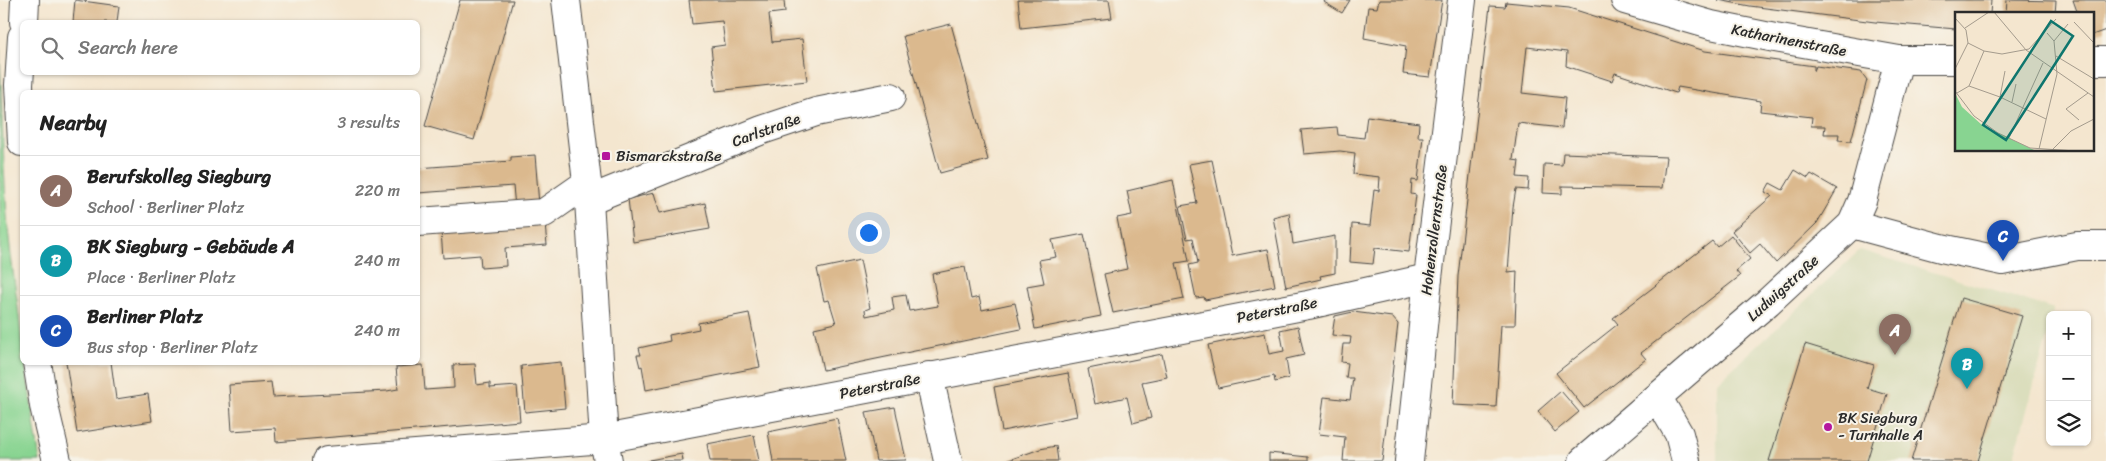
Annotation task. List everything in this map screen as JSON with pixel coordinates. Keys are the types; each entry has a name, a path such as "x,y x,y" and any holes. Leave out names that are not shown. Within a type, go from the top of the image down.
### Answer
{"street":[{"path":"24,20 26,0"},
{"path":"566,0 588,191 606,450"},
{"name":"Hohenzollernstraße","path":"1410,461 1428,278 1462,0"},
{"name":"Katharinenstraße","path":"1625,0 1711,25 1899,60 1955,60"},
{"path":"20,60 18,85 20,114"},
{"name":"Ludwigstraße","path":"1583,461 1768,302 1852,224 1862,201 1899,60"},
{"name":"Carlstraße","path":"420,222 544,213 588,191 762,130 816,112 891,97"},
{"path":"1852,224 1941,248 2003,262 2077,246 2106,246"},
{"name":"Peterstraße","path":"327,461 606,450 929,376 1308,305 1428,278"},
{"path":"38,365 44,406 57,461"},
{"path":"929,376 948,461"},
{"path":"1658,398 1679,434 1686,461"}],"shaded area":[{"path":"1860,250 2054,309 2054,311 2046,311 2046,341 2013,461 1717,461 1717,383"}],"green space":[{"path":"0,48 4,167 9,238 20,326 20,365 25,365 40,461 0,461"}],"building":[{"path":"75,0 119,6 117,20 73,20"},
{"path":"460,0 513,0 474,140 425,126"},
{"path":"689,0 784,0 785,12 769,14 772,42 802,39 807,81 716,91 711,47 725,45 722,21 692,24"},
{"path":"1018,0 1109,0 1112,18 1021,28"},
{"path":"1325,0 1350,0 1342,13 1324,2"},
{"path":"1379,0 1442,0 1430,77 1403,74 1406,46 1364,38 1368,7 1377,8"},
{"path":"1718,0 1991,0 1990,12 1955,12 1955,29 1875,22 1750,6"},
{"path":"2007,0 2056,1 2055,12 2006,12"},
{"path":"2073,0 2106,0 2106,30 2094,34 2094,12 2077,12"},
{"path":"1506,2 1569,8 1705,51 1814,66 1814,71 1816,66 1861,72 1867,80 1851,141 1838,140 1839,134 1824,134 1825,126 1811,126 1812,117 1760,111 1761,101 1678,87 1676,93 1615,73 1612,81 1566,66 1567,52 1527,47 1522,93 1565,98 1562,128 1518,123 1513,160 1519,161 1517,177 1529,178 1528,190 1516,189 1513,207 1508,272 1517,271 1515,325 1501,325 1496,407 1453,405 1458,276 1490,6 1505,7"},
{"path":"951,24 988,160 940,173 903,36"},
{"path":"1367,116 1419,123 1418,137 1423,137 1418,181 1412,180 1411,194 1416,195 1409,252 1375,248 1373,264 1350,262 1352,224 1370,226 1374,190 1379,191 1380,177 1353,174 1355,153 1340,151 1304,154 1301,130 1337,127 1338,135 1364,138"},
{"path":"1563,153 1666,157 1662,188 1562,186 1562,194 1543,193 1544,164 1562,165"},
{"path":"535,155 539,205 515,207 513,186 420,193 420,168 511,161 511,157"},
{"path":"1212,160 1232,256 1268,249 1275,286 1205,300 1204,297 1196,298 1189,265 1198,263 1193,238 1187,239 1180,206 1197,203 1189,164"},
{"path":"1795,170 1808,178 1811,174 1837,189 1817,223 1776,263 1760,244 1750,253 1732,231 1772,196 1765,192 1770,183 1783,190"},
{"path":"1173,180 1189,261 1176,263 1184,299 1113,313 1104,274 1127,269 1117,218 1132,215 1127,191"},
{"path":"654,193 660,213 705,203 710,229 633,242 628,199"},
{"path":"1289,213 1293,244 1335,236 1335,273 1320,276 1321,279 1286,287 1273,217"},
{"path":"545,224 547,245 505,248 506,266 481,268 480,255 443,258 441,231"},
{"path":"1084,234 1101,316 1035,329 1027,286 1044,283 1039,260 1056,257 1052,240"},
{"path":"1731,235 1750,259 1736,271 1740,276 1641,353 1646,359 1584,408 1556,373 1618,324 1613,318 1712,241 1717,247"},
{"path":"860,260 870,308 865,310 866,316 894,310 892,297 906,295 909,311 938,306 932,274 965,267 971,299 979,297 982,310 1015,303 1021,329 823,370 814,328 836,323 829,300 824,301 817,269"},
{"path":"1961,298 2022,316 1978,461 1911,461"},
{"path":"1353,312 1392,317 1398,324 1382,461 1343,461 1345,437 1319,434 1324,397 1350,400 1353,378 1346,378 1348,363 1341,362 1343,344 1350,344 1351,337 1332,335 1335,316"},
{"path":"749,313 760,367 646,390 642,366 640,367 637,355 641,355 639,348 670,341 669,335 699,329 698,323"},
{"path":"1298,326 1304,355 1286,359 1289,378 1275,382 1274,376 1218,388 1208,345 1265,333 1269,354 1284,351 1280,330"},
{"name":"BK Siegburg - Turnhalle A","path":"1805,344 1874,365 1867,388 1887,394 1867,461 1769,461"},
{"path":"1162,354 1167,377 1142,382 1151,418 1133,423 1127,397 1095,404 1088,369"},
{"path":"561,362 565,408 525,412 521,366"},
{"path":"475,364 477,385 490,383 490,388 517,386 520,421 276,442 275,428 232,431 229,385 271,382 273,397 387,391 398,389 396,367 423,365 425,390 454,388 453,365"},
{"path":"66,365 111,365 116,399 148,394 152,421 77,433"},
{"path":"1068,373 1077,416 1002,431 994,387"},
{"path":"1561,391 1579,412 1555,432 1538,411"},
{"path":"895,407 906,460 876,461 866,412"},
{"path":"837,418 846,461 773,461 768,432"},
{"path":"754,435 759,461 710,461 707,444"},
{"path":"1056,446 1058,461 1006,461 1040,449"},
{"path":"1269,453 1308,457 1308,461 1269,461"},
{"path":"682,454 683,461 649,461 649,460"}],"place":[{"name":"Bismarckstraße","path":"606,156"},
{"name":"Berliner Platz","path":"2003,261"},
{"name":"Berufskolleg Siegburg","path":"1895,355"},
{"name":"BK Siegburg - Gebäude A","path":"1967,389"},
{"name":"BK Siegburg - Turnhalle A","path":"1828,427"}]}
